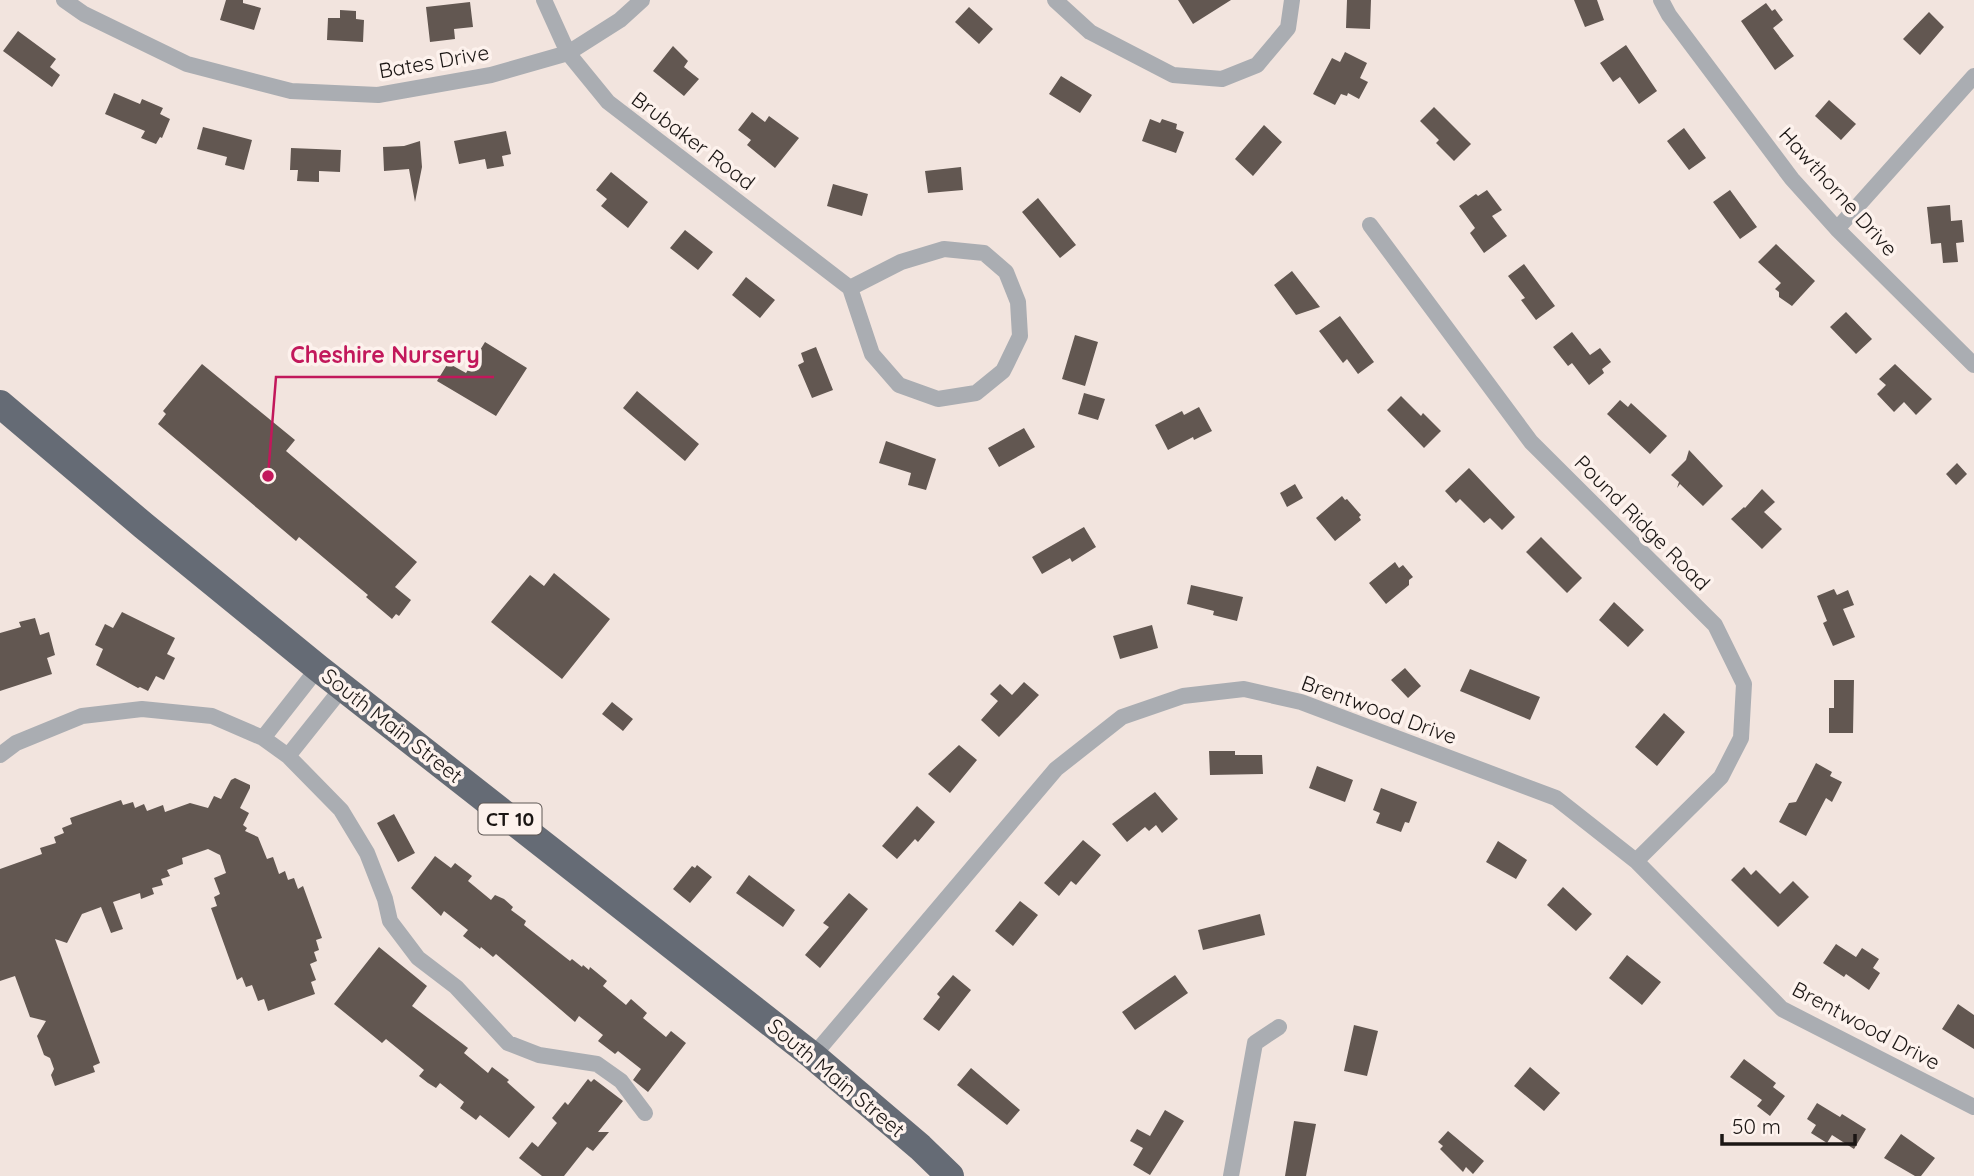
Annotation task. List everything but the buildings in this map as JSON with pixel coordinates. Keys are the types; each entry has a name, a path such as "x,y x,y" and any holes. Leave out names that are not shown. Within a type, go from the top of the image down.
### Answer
{"highway":[{"name":"South Main Street","path":"0,404 318,668 813,1056 950,1176"}],"street":[{"name":"Bates Drive","path":"64,0 84,13 187,64 291,91 378,95 491,75 568,53 620,20 642,0"},
{"name":"Brubaker Road","path":"544,0 568,53 608,103 850,288"},
{"path":"1055,0 1090,32 1173,75 1222,79 1257,65 1287,28 1292,0"},
{"name":"Hawthorne Drive","path":"1661,0 1669,15 1792,179 1837,229 1974,365"},
{"path":"1837,229 1974,76"},
{"name":"Pound Ridge Road","path":"1370,225 1531,442 1715,625 1745,684 1741,738 1720,778 1636,861"},
{"path":"944,249 984,254 1006,272 1018,302 1020,336 1003,371 976,393 938,399 899,385 872,354 850,288 901,262 944,249"},
{"path":"263,738 318,668"},
{"path":"288,756 343,687"},
{"name":"Brentwood Drive","path":"813,1056 1056,769 1122,717 1183,696 1244,689 1301,702 1556,798 1636,861 1782,1009 1974,1107"},
{"path":"0,755 16,743 82,716 142,709 212,716 263,738 288,756 341,810 367,853 385,899 390,922 418,958 456,986 508,1043 539,1055 597,1064 621,1081 645,1113"},
{"path":"1231,1176 1255,1043 1279,1027"}],"place":[{"name":"Cheshire Nursery","path":"268,476"}]}
